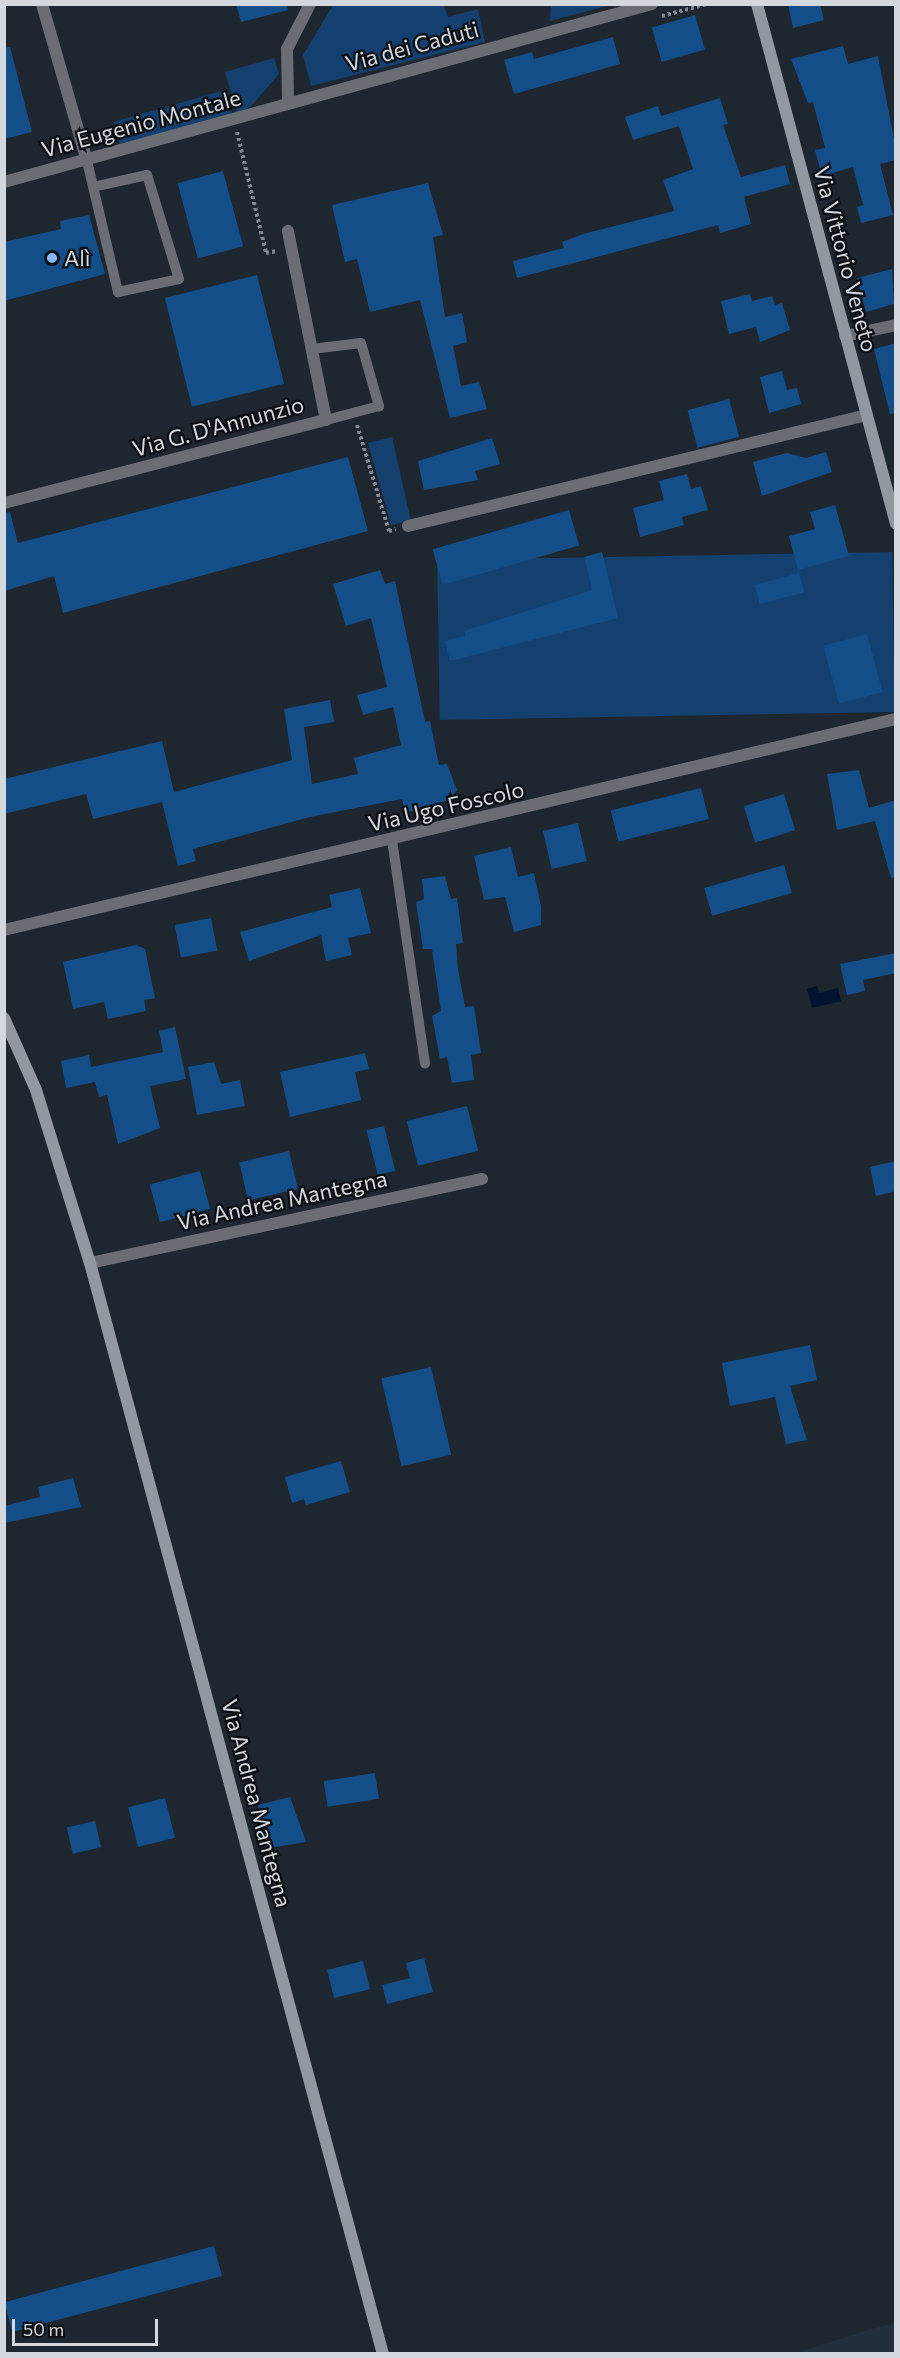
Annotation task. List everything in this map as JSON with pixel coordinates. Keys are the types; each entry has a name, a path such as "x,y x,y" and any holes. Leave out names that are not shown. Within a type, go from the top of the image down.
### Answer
{"main road":[{"name":"Via Vittorio Veneto","path":"757,4 864,416 896,524"},
{"name":"Via Andrea Mantegna","path":"4,1017 36,1090 90,1263 383,2354"}],"street":[{"path":"42,4 87,161"},
{"path":"288,100 286,50 310,4"},
{"name":"Via dei Caduti","path":"288,100 652,4"},
{"name":"Via Eugenio Montale","path":"4,182 234,122 288,100"},
{"name":"Via G. D'Annunzio","path":"4,503 326,420 288,231"},
{"path":"845,336 896,325"},
{"path":"408,526 864,416"},
{"name":"Via Ugo Foscolo","path":"4,930 393,840 896,719"},
{"name":"Via Andrea Mantegna","path":"90,1263 482,1179"}],"lane":[{"path":"87,161 93,187 118,292 179,279 147,175 93,187"},
{"path":"312,349 361,343 379,406 326,420"},
{"path":"393,840 425,1064"}],"path":[{"path":"234,122 266,253 292,248"},
{"path":"354,413 389,531 408,526"}],"shaded area":[{"path":"551,4 611,5 550,21"},
{"path":"333,5 444,5 448,17 478,9 485,42 311,86 303,55"},
{"path":"274,58 279,74 251,106 237,113 225,72"},
{"path":"225,90 232,115 121,147 113,122"},
{"path":"392,437 411,521 391,525 368,443"},
{"path":"892,552 895,712 440,720 437,560"},
{"path":"817,986 819,993 838,988 841,1001 812,1008 807,989"},
{"path":"895,2323 895,2353 796,2353 871,2329"}],"building":[{"path":"236,4 287,4 288,10 241,22"},
{"path":"788,4 820,4 824,20 793,28"},
{"path":"695,15 705,50 662,62 652,27"},
{"path":"613,37 620,64 514,94 504,60 532,52 534,59"},
{"path":"843,46 848,64 878,56 896,149 896,160 880,164 893,215 861,223 857,207 863,205 853,167 822,176 815,150 825,148 813,102 808,103 791,59"},
{"path":"10,47 32,132 4,139 4,48"},
{"path":"720,98 728,124 723,125 741,177 785,165 790,184 744,197 751,224 720,233 718,225 517,278 513,261 564,248 562,242 583,234 674,211 663,180 693,169 679,126 633,140 625,117 658,106 661,116"},
{"path":"223,171 243,246 198,259 178,183"},
{"path":"428,183 443,235 433,237 445,317 462,313 467,342 453,346 461,386 479,382 487,409 450,418 420,300 370,312 357,259 345,262 332,205"},
{"name":"Alì","path":"89,215 105,274 4,301 4,242 61,229 60,221"},
{"path":"892,269 894,304 866,312 857,278"},
{"path":"257,275 284,384 192,407 165,298"},
{"path":"750,294 752,301 772,296 775,305 782,303 790,330 760,342 756,327 729,334 721,301"},
{"path":"896,343 896,413 890,414 874,349"},
{"path":"782,371 787,390 797,388 801,404 769,413 760,377"},
{"path":"729,399 739,437 698,448 687,410"},
{"path":"492,438 500,464 475,471 478,480 424,490 418,461"},
{"path":"826,452 832,472 762,496 753,462 787,453 806,458"},
{"path":"348,457 368,531 63,613 54,576 4,591 4,513 10,512 18,543"},
{"path":"687,474 691,489 701,486 708,510 682,517 684,525 640,537 633,508 664,500 659,481"},
{"path":"835,505 849,556 798,570 789,536 815,529 810,512"},
{"path":"569,510 579,546 443,585 433,549"},
{"path":"602,552 618,618 450,661 445,641 465,636 464,631 592,590 584,557"},
{"path":"380,570 385,584 395,581 425,722 430,721 439,765 447,764 457,790 449,800 405,813 402,799 310,817 193,849 196,861 178,866 162,802 93,819 86,794 4,814 4,779 162,741 174,792 292,760 284,709 330,700 334,722 304,727 312,784 358,774 354,758 401,745 393,707 363,715 357,695 387,687 371,618 346,626 333,584"},
{"path":"799,573 804,592 760,604 755,585"},
{"path":"867,634 883,692 839,704 824,646"},
{"path":"859,770 869,808 896,800 896,877 891,878 875,821 837,830 827,774"},
{"path":"701,788 709,819 619,842 611,810"},
{"path":"784,794 795,830 755,843 744,806"},
{"path":"578,823 587,861 552,869 543,831"},
{"path":"511,847 518,877 534,873 541,906 541,925 514,932 505,897 484,900 474,856"},
{"path":"784,865 792,893 712,916 704,888"},
{"path":"445,876 451,899 457,898 463,943 456,944 458,969 465,1007 474,1006 481,1053 471,1055 474,1080 452,1083 447,1057 440,1059 432,1016 441,1011 432,949 423,949 416,902 424,899 422,879"},
{"path":"360,888 371,933 348,938 352,955 326,961 321,935 249,961 240,932 332,907 329,895"},
{"path":"211,918 217,950 181,957 175,925"},
{"path":"136,945 145,949 155,998 144,1000 146,1011 108,1019 104,1002 73,1009 63,962"},
{"path":"896,953 896,973 863,980 865,991 847,995 840,964"},
{"path":"175,1027 186,1079 150,1086 160,1128 118,1144 107,1095 99,1097 95,1082 66,1088 61,1061 89,1055 91,1067 163,1052 159,1031"},
{"path":"365,1053 369,1069 355,1072 361,1100 290,1117 280,1072"},
{"path":"214,1062 221,1084 240,1080 245,1106 197,1115 188,1067"},
{"path":"467,1106 478,1151 418,1166 407,1121"},
{"path":"384,1126 395,1171 378,1175 367,1130"},
{"path":"289,1151 298,1189 248,1200 239,1162"},
{"path":"896,1161 896,1191 876,1196 870,1167"},
{"path":"200,1171 210,1209 160,1222 150,1184"},
{"path":"810,1345 817,1380 790,1386 807,1440 786,1444 775,1397 730,1406 722,1363"},
{"path":"431,1367 451,1455 402,1466 381,1378"},
{"path":"341,1461 350,1492 306,1505 304,1499 292,1503 285,1477"},
{"path":"73,1478 81,1507 4,1523 4,1506 40,1497 38,1487"},
{"path":"375,1773 379,1799 328,1807 324,1781"},
{"path":"290,1797 306,1842 269,1848 258,1805"},
{"path":"165,1798 175,1838 138,1847 128,1807"},
{"path":"95,1821 101,1847 73,1854 67,1828"},
{"path":"424,1958 433,1992 387,2004 382,1985 410,1978 406,1963"},
{"path":"363,1961 370,1989 334,1998 327,1970"},
{"path":"214,2246 222,2276 12,2332 4,2302"}],"place":[{"name":"Alì","path":"52,258"}]}
